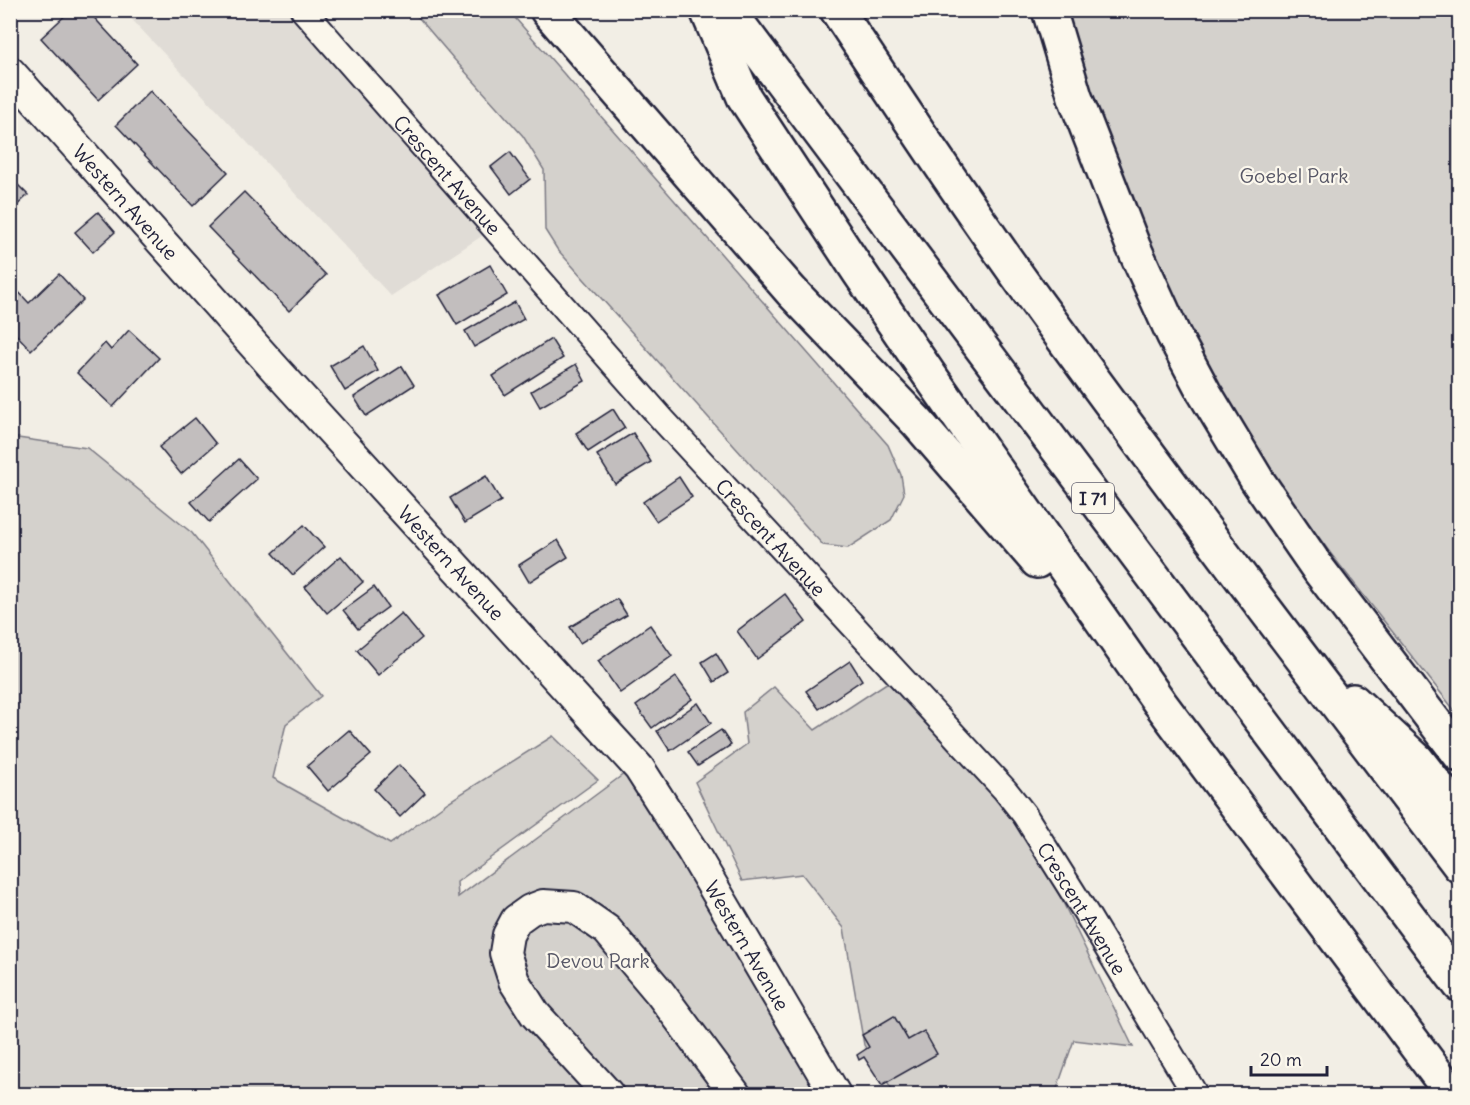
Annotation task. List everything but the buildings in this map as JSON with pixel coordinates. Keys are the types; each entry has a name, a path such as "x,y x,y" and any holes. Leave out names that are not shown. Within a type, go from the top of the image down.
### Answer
{"highway":[{"path":"547,10 791,291 916,422 1160,703"},
{"path":"707,10 744,97 928,373 1160,703 1452,1095"},
{"name":"I 71","path":"728,10 1460,985"},
{"path":"837,10 1034,298 1286,638 1460,866"},
{"path":"1049,10 1075,97 1133,246 1173,334 1204,392 1257,480 1319,570 1460,755"},
{"path":"1286,638 1417,760 1460,815"}],"street":[{"name":"Crescent Avenue","path":"303,10 663,420 1005,790 1024,814 1086,913 1195,1095"},
{"name":"Western Avenue","path":"10,72 277,371 639,768 691,849 835,1095"},
{"path":"608,1095 535,1014 514,981 505,953 508,935 516,920 530,910 543,905 574,907 607,930 660,993 735,1095"}],"shaded area":[{"path":"124,11 303,11 494,228 391,296"}],"green space":[{"path":"413,11 509,11 888,445 901,475 904,494 891,520 848,548 823,545 557,249 545,230 544,170 523,136"},
{"name":"Goebel Park","path":"1066,11 1459,11 1459,716 1331,554 1255,450 1190,340 1121,188"},
{"name":"Devou Park","path":"11,437 87,448 192,533 321,696 286,724 273,778 390,844 448,802 553,736 598,780 457,882 458,897 636,765 835,1094 11,1094"},
{"path":"888,682 995,790 1057,890 1133,1047 1074,1040 1055,1094 895,1094 864,1045 844,928 802,874 742,881 695,782 747,744 743,712 774,687 815,730"}]}
